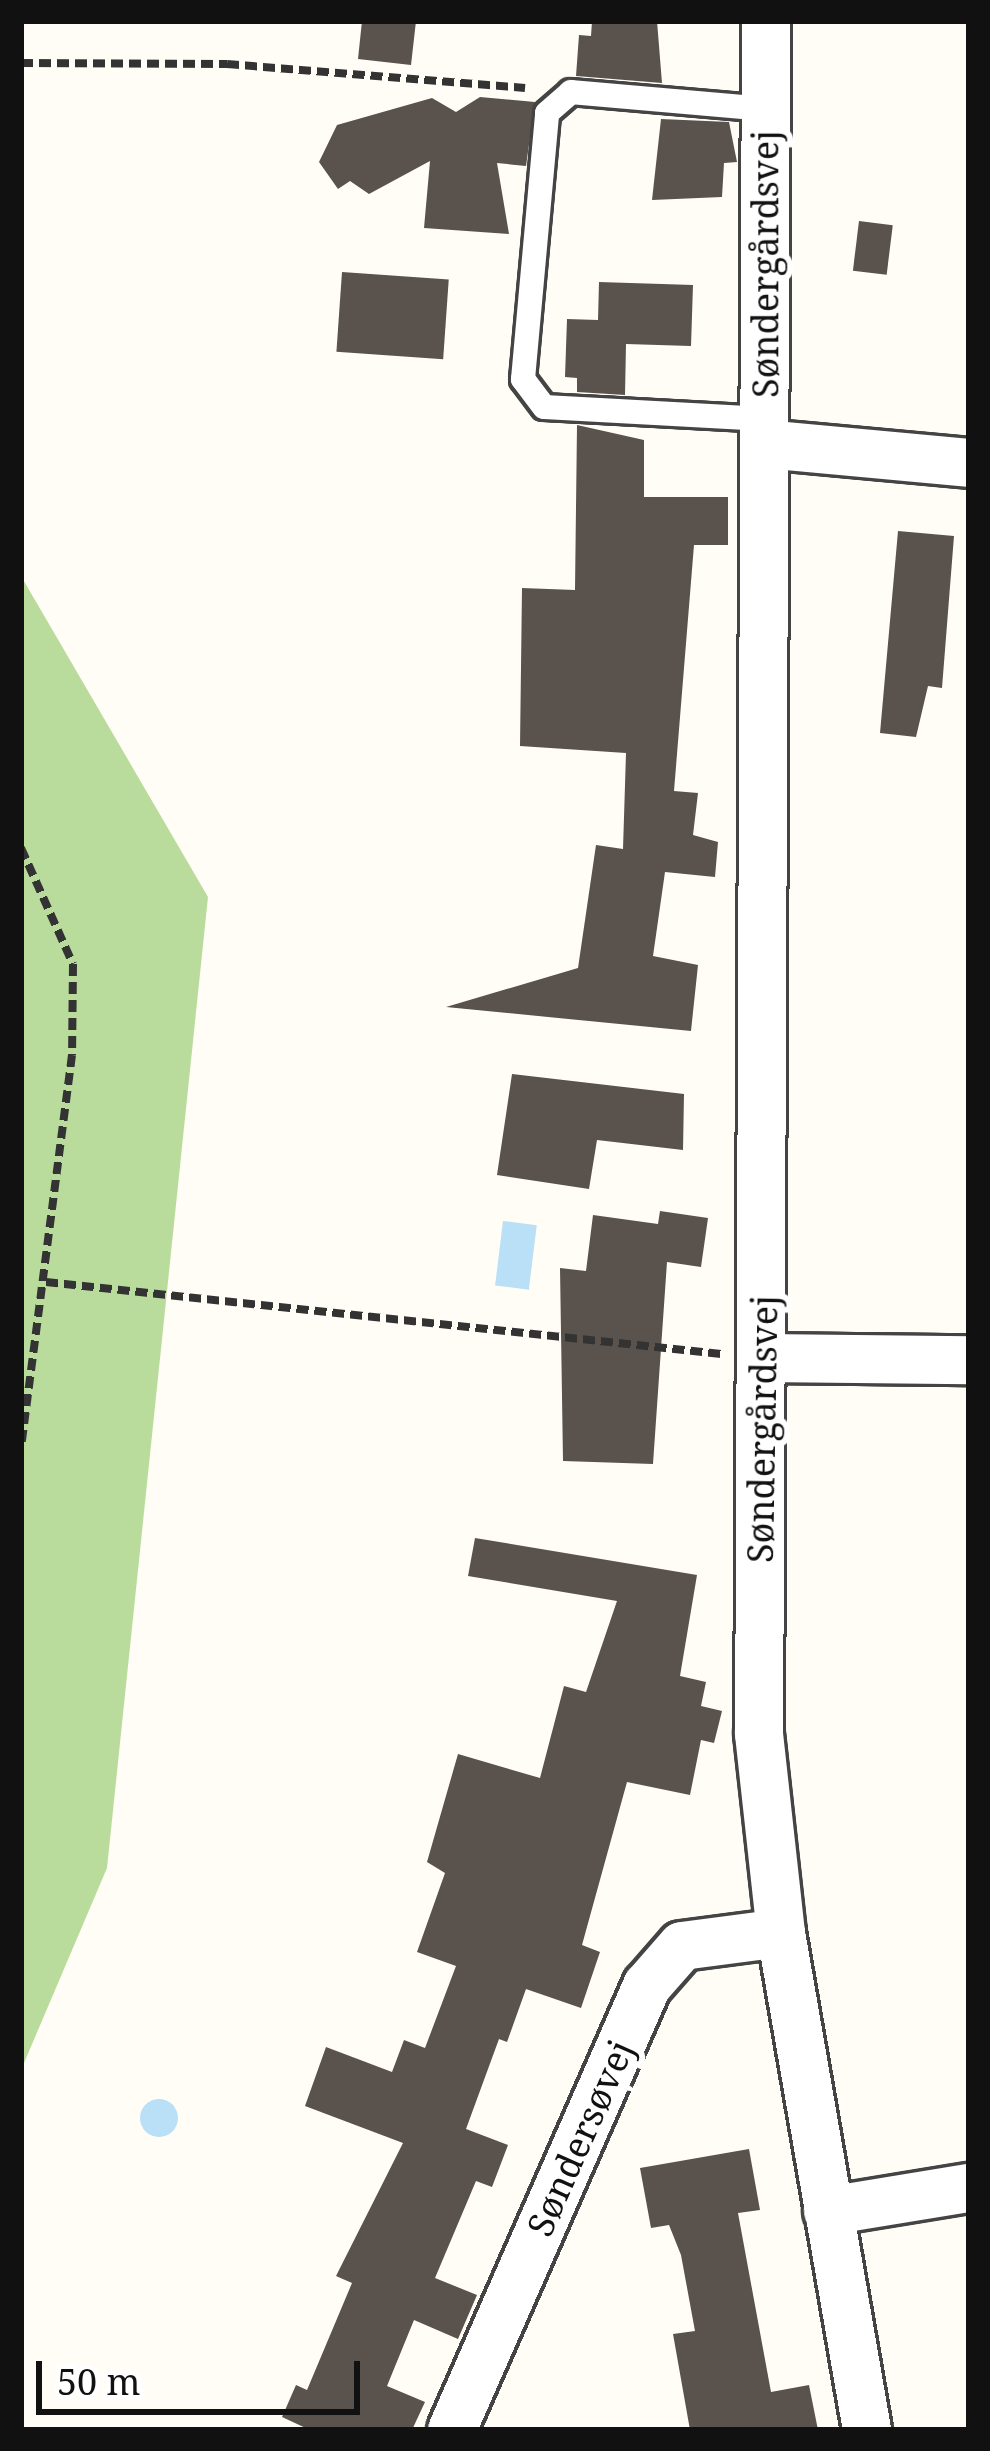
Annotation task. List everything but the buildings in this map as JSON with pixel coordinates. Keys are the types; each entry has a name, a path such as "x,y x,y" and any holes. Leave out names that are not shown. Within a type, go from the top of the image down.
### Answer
{"street":[{"name":"Søndergårdsvej","path":"766,21 759,1734 781,1933 867,2430"},
{"path":"765,432 969,463"},
{"path":"764,1358 969,1360"},
{"name":"Søndersøvej","path":"452,2430 646,1986 682,1946 781,1933"},
{"path":"828,2211 969,2188"}],"lane":[{"name":"Søndergårdsvej","path":"765,109 571,92 547,113 523,379 544,407 765,432"}],"path":[{"path":"21,62 227,64 531,88 560,101"},
{"path":"21,848 73,964 46,1282 21,1446"},
{"path":"46,1282 764,1358"}],"green space":[{"path":"21,576 208,897 107,1868 21,2070"}],"water":[{"path":"503,1221 537,1225 529,1290 495,1286"},
{"path":"159,2099 172,2105 178,2118 172,2131 159,2137 146,2131 140,2118 146,2105"}]}
